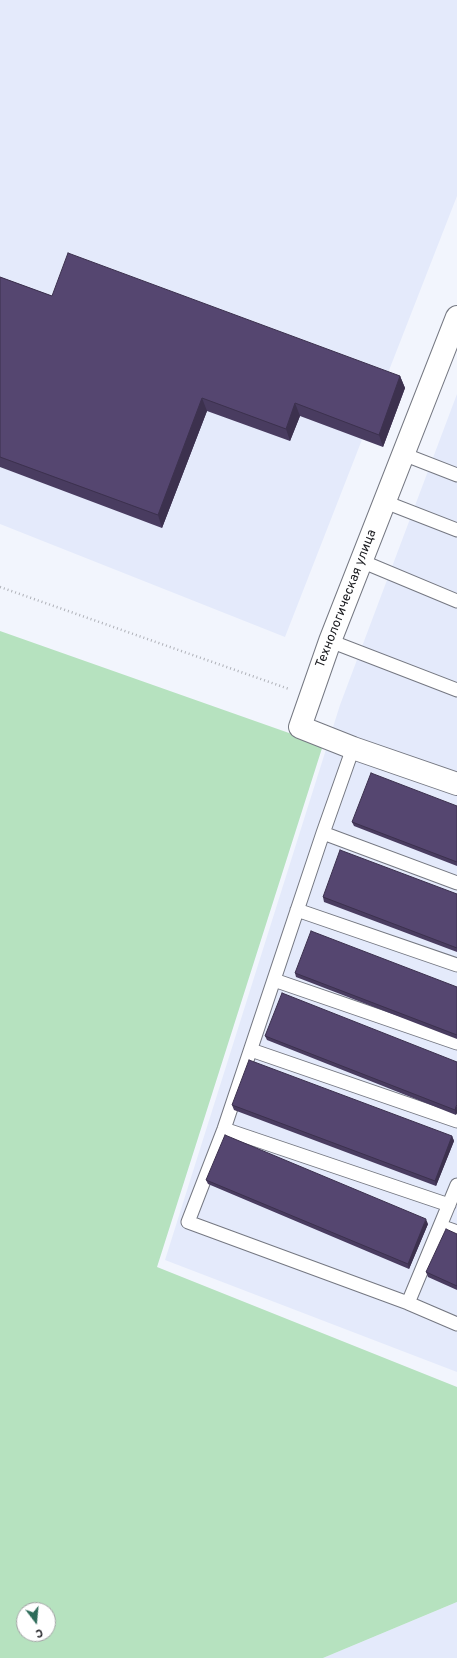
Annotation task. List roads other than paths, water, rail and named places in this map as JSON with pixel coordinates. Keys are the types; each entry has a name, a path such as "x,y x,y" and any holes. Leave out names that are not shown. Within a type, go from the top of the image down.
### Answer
{"street":[{"name":"Технологическая улица","path":"457,317 330,641 300,727 353,748 457,784"}],"lane":[{"path":"403,454 457,475"},
{"path":"385,502 457,530"},
{"path":"361,561 457,601"},
{"path":"330,641 457,690"},
{"path":"353,748 224,1129 188,1222 408,1303 457,1324"},
{"path":"323,833 457,883"},
{"path":"297,910 457,965"},
{"path":"274,980 457,1043"},
{"path":"250,1050 457,1121"},
{"path":"224,1129 454,1196 408,1303"},
{"path":"440,1226 457,1232"}]}
